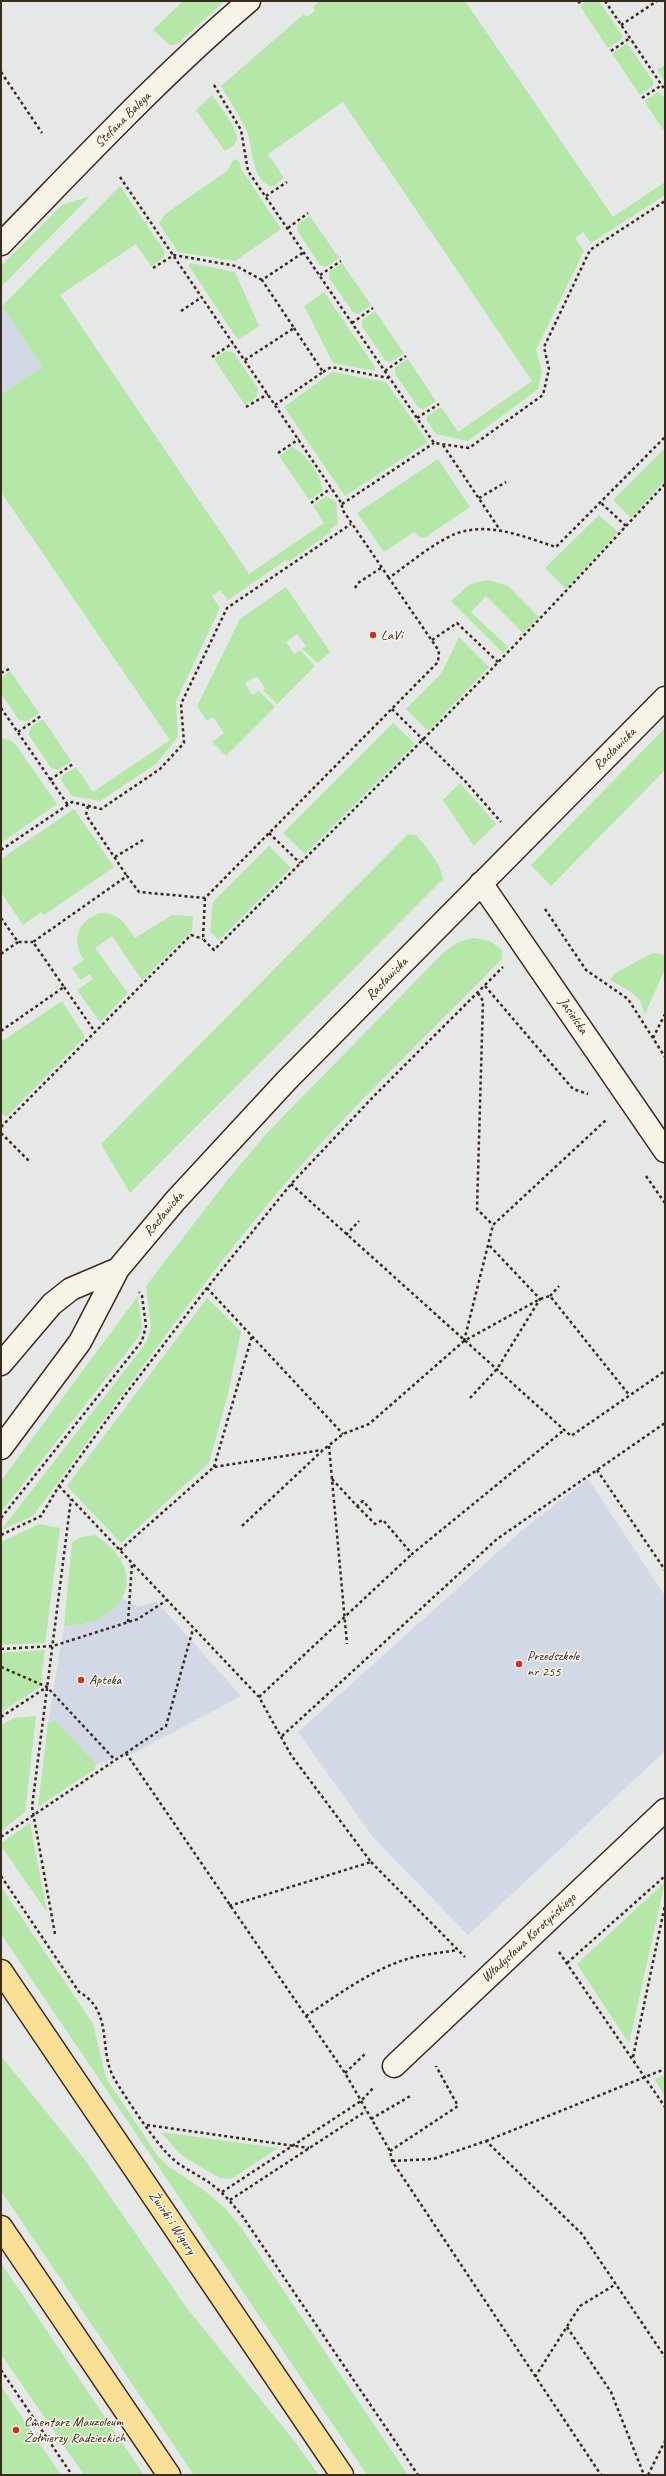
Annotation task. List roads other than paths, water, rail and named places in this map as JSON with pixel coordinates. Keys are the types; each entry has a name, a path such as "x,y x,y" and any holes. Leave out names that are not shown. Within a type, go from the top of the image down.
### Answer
{"main road":[{"name":"Żwirki i Wigury","path":"1,1972 342,2475"},
{"path":"1,2227 169,2475"}],"street":[{"name":"Stefana Baleya","path":"1,244 150,92 249,1"},
{"name":"Racławicka","path":"1,1448 80,1342 118,1269 220,1149 665,698"},
{"name":"Jasielska","path":"481,883 665,1151"},
{"name":"Racławicka","path":"1,1364 60,1297 83,1282 118,1269"},
{"name":"Władysława Korotyńskiego","path":"394,2066 665,1810"}],"place":[{"name":"LaVi","path":"373,635"},
{"name":"Przedszkole nr 255","path":"519,1664"},
{"name":"Apteka","path":"81,1680"},
{"name":"Cmentarz Mauzoleum Żołnierzy Radzieckich","path":"16,2430"}]}
